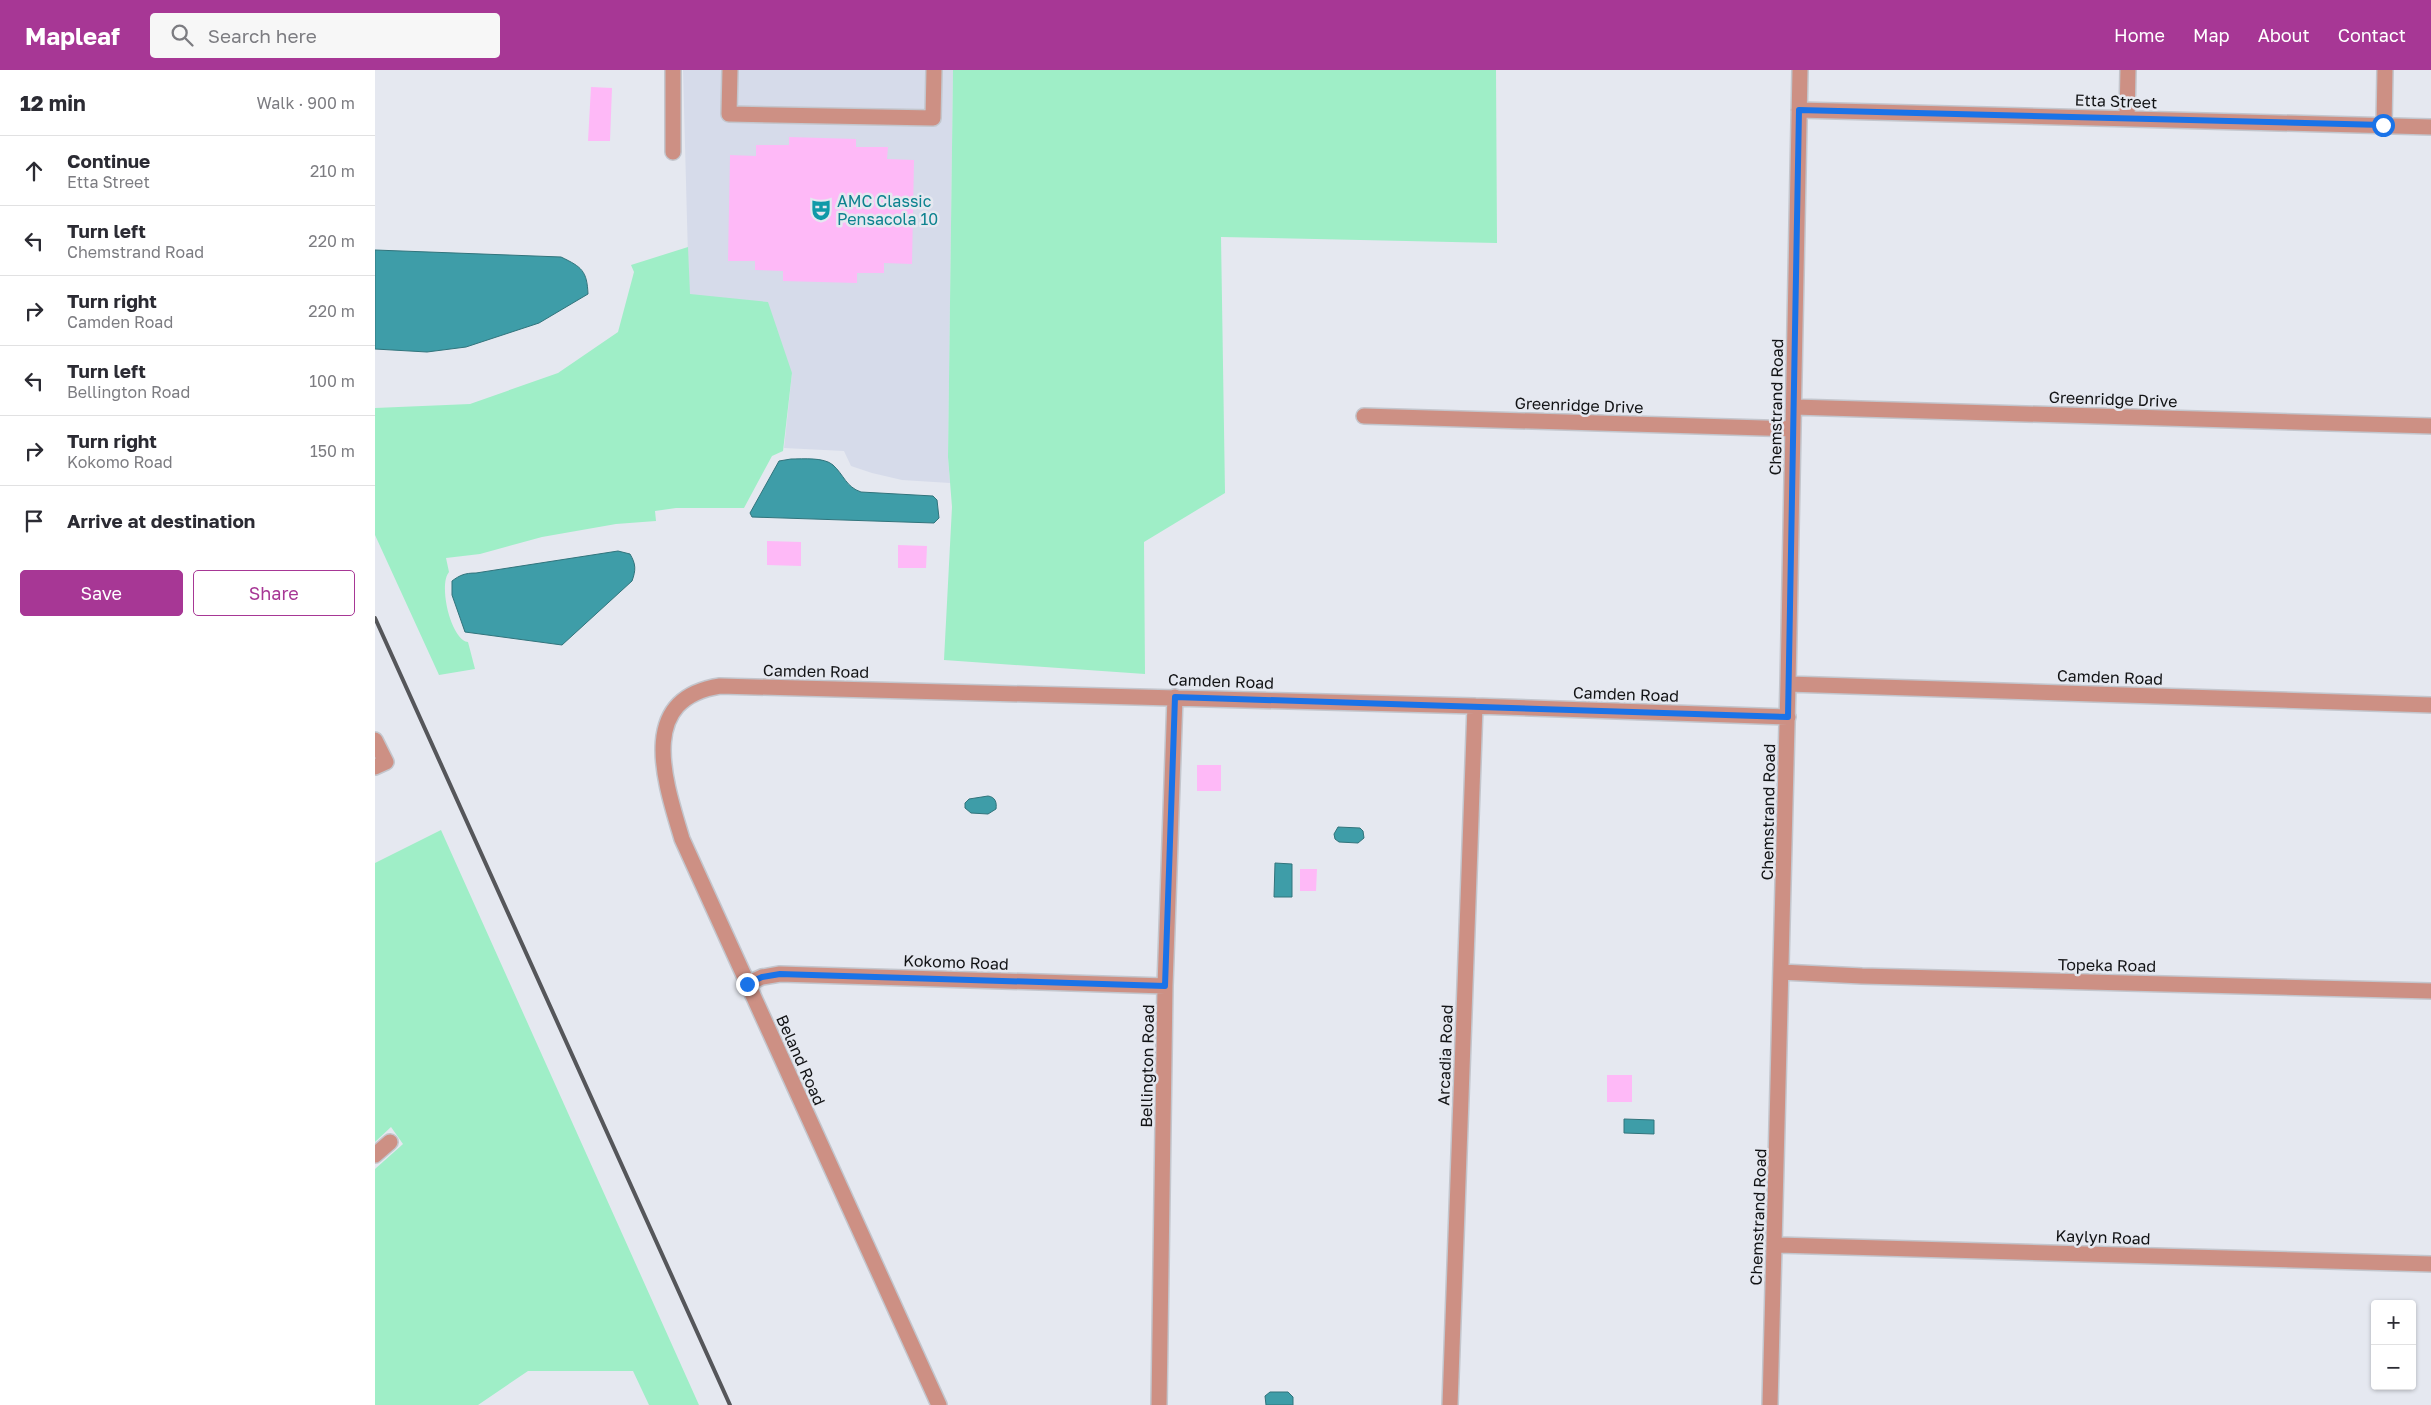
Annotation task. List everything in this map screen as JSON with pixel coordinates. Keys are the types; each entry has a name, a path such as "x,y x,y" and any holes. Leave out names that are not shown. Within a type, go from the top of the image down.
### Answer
{"street":[{"path":"673,70 673,152"},
{"path":"730,70 729,114 933,118 934,70"},
{"name":"Chemstrand Road","path":"1770,1405 1788,717 1800,70"},
{"path":"2127,118 2129,70"},
{"path":"2383,125 2385,70"},
{"name":"Etta Street","path":"1799,110 2431,127"},
{"name":"Greenridge Drive","path":"1794,407 2431,426"},
{"name":"Greenridge Drive","path":"1364,416 1793,429"},
{"name":"Camden Road","path":"1788,684 2431,705"},
{"name":"Camden Road","path":"667,721 675,707 689,695 703,689 720,686 1175,697 1788,717"},
{"name":"Bellington Road","path":"1159,1405 1165,986 1175,697"},
{"name":"Arcadia Road","path":"1450,1405 1475,706"},
{"name":"Beland Road","path":"667,721 662,737 664,763 671,801 683,838 747,984 939,1405"},
{"path":"375,740 385,762 375,766"},
{"name":"Topeka Road","path":"1781,972 1862,976 2431,991"},
{"name":"Kokomo Road","path":"747,984 762,977 780,974 1165,986"},
{"path":"375,1155 390,1142"},
{"name":"Kaylyn Road","path":"1775,1245 2431,1264"}],"shaded area":[{"path":"683,70 953,70 948,457 950,483 902,480 872,473 851,466 844,451 784,448 792,373 689,294"}],"green space":[{"path":"953,70 1496,70 1497,243 1221,237 1225,493 1144,542 1145,674 944,660 952,507 948,457"},
{"path":"688,247 690,294 768,302 792,373 783,451 772,456 744,508 676,508 655,511 656,521 616,524 542,537 480,554 446,558 449,572 445,588 448,611 456,632 462,639 468,642 475,669 439,675 375,535 375,408 470,404 558,373 618,332 634,272 631,265"},
{"path":"441,830 699,1405 649,1405 633,1371 528,1371 478,1405 375,1405 375,1169 403,1144 391,1127 375,1142 375,863"}],"water":[{"path":"375,250 561,257 579,267 585,275 588,294 539,323 466,347 427,352 375,349"},
{"path":"813,459 829,462 852,487 861,492 933,496 937,500 939,518 934,523 752,517 750,513 779,461"},
{"path":"618,551 630,554 632,558 635,567 632,581 562,645 465,632 452,595 452,581 458,577 469,573"},
{"path":"988,796 996,802 996,809 988,814 971,813 965,808 965,803 969,799"},
{"path":"1338,827 1360,828 1363,831 1364,838 1358,843 1339,842 1335,839 1334,834"},
{"path":"1275,863 1292,864 1292,897 1274,897"},
{"path":"1624,1119 1654,1120 1654,1134 1624,1133"},
{"path":"1270,1392 1288,1392 1293,1397 1293,1405 1266,1405 1265,1396"}],"building":[{"path":"591,87 612,88 610,141 588,141"},
{"name":"AMC Classic Pensacola 10","path":"789,137 856,139 856,147 888,147 887,159 914,160 912,264 884,263 884,273 857,273 857,283 783,281 783,271 755,270 755,261 728,261 730,155 756,156 756,145 789,145"},
{"path":"767,541 801,542 801,566 767,565"},
{"path":"898,545 927,546 926,568 898,568"},
{"path":"1197,765 1221,765 1221,791 1197,791"},
{"path":"1300,869 1317,869 1316,891 1300,891"},
{"path":"1607,1075 1632,1075 1632,1102 1607,1102"}],"railway":[{"path":"375,618 730,1405"}],"place":[{"name":"AMC Classic Pensacola 10","path":"821,210"}],"route":[{"path":"747,984 762,977 780,974 1165,986 1175,697 1788,717 1799,110 2383,125"}]}
